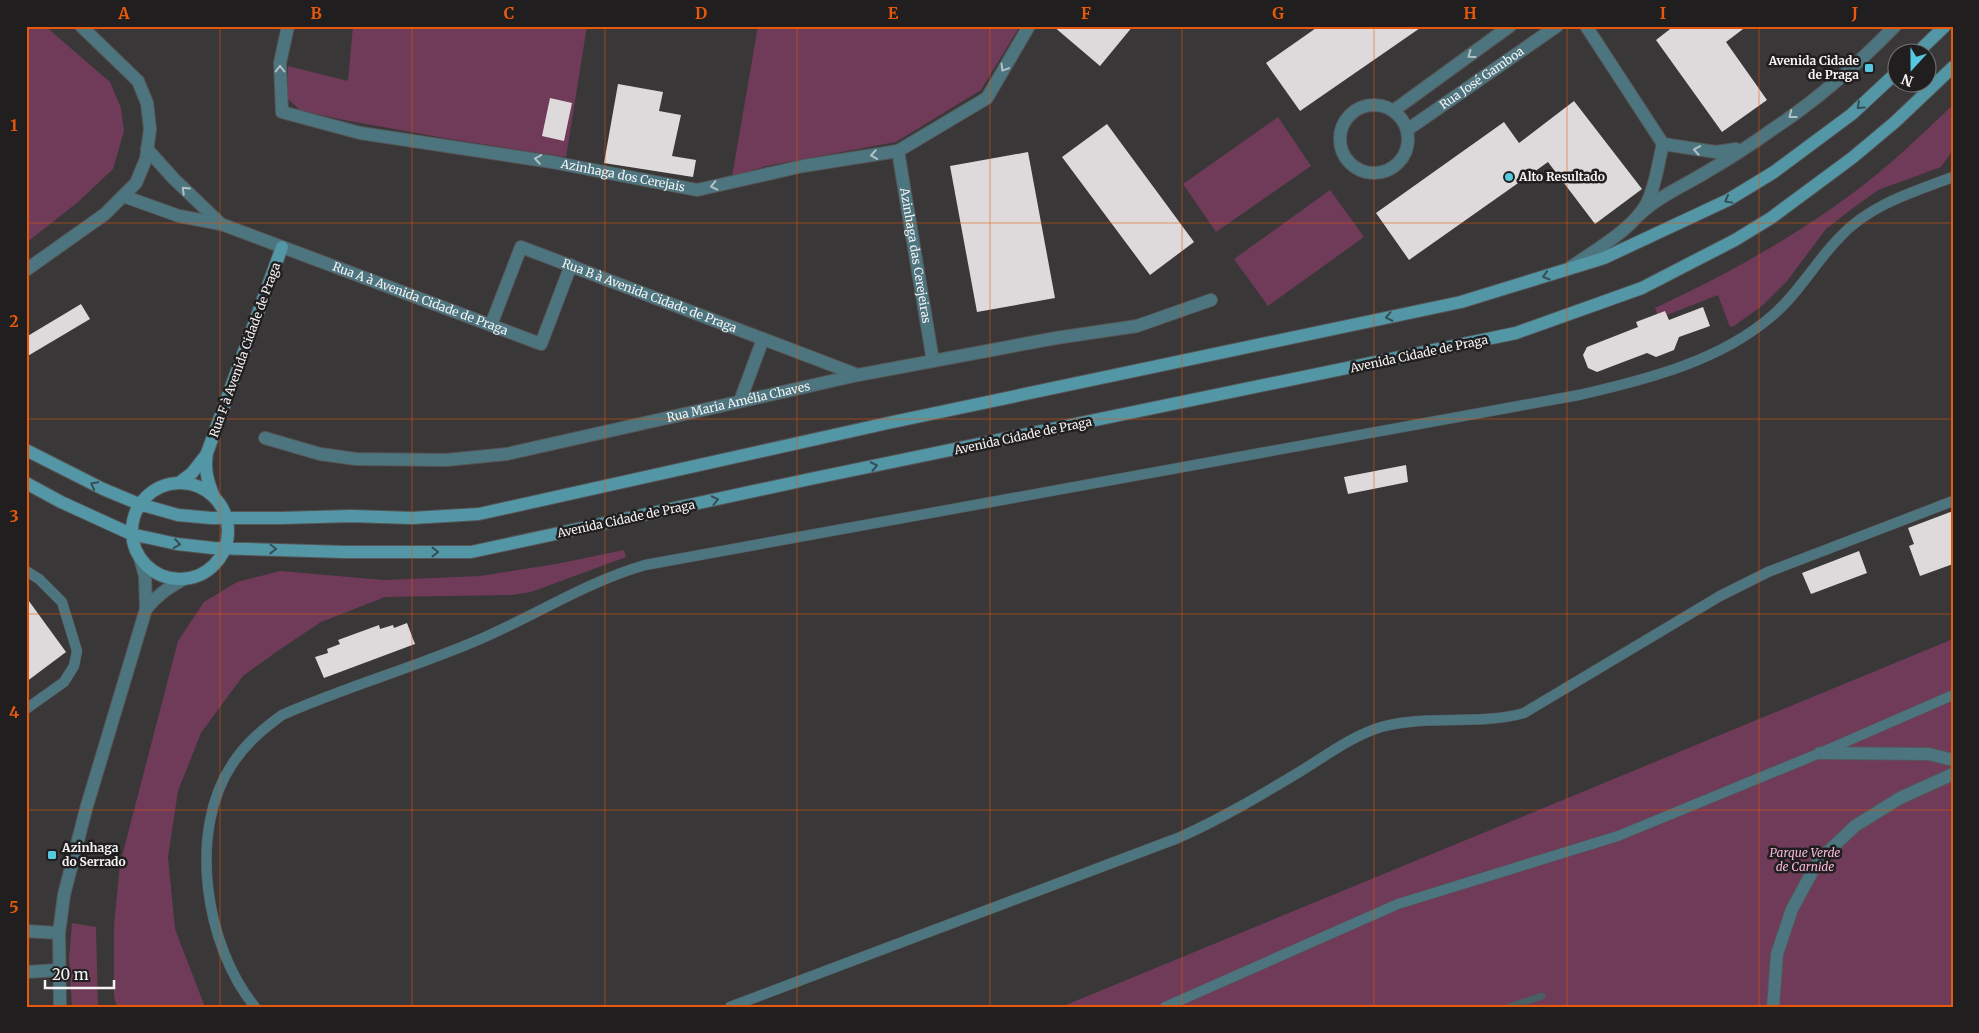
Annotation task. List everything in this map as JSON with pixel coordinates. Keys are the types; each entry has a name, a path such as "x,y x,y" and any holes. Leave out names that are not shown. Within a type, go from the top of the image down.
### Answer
{"main road":[{"path":"1928,42 1945,26"},
{"name":"Avenida Cidade de Praga","path":"26,483 61,502 131,534 177,544 224,548 344,552 470,552 1516,333 1642,288 1736,240 1771,218 1852,158 1895,122 1953,66"},
{"path":"26,450 103,489 139,504 178,515 226,518 351,516 412,518 479,514 888,423 1461,302 1604,258 1728,200 1774,172 1819,139 1852,114 1886,82"},
{"name":"Rua F à Avenida Cidade de Praga","path":"226,518 222,507 214,497 206,477 205,462 282,247"},
{"name":"Rua F à Avenida Cidade de Praga","path":"180,482 192,473 207,453"},
{"path":"214,497 204,489 193,484 180,482 167,484 155,489 139,504 132,520 131,534 140,558 149,568 160,575 184,579 195,577 215,563 224,548 228,531 226,518"}],"street":[{"path":"26,270 105,214 136,183 146,159 150,129 147,103 138,82 81,26"},
{"name":"Azinhaga dos Cerejais","path":"288,26 280,63 282,112 360,133 552,162 697,190 803,166 898,151 987,98 1029,26"},
{"name":"Rua José Gamboa","path":"1393,111 1510,26"},
{"name":"Rua José Gamboa","path":"1407,130 1557,26"},
{"path":"1586,26 1664,144 1716,152 1745,147"},
{"path":"1568,269 1630,224 1662,197 1705,173 1774,129 1829,86 1895,26"},
{"path":"1382,106 1393,111 1402,119 1407,130 1408,142 1405,153 1399,163 1389,170 1377,173 1366,172 1355,167 1346,159 1342,148 1340,136 1343,125 1359,108 1382,106"},
{"path":"1639,215 1650,196 1664,144"},
{"path":"147,149 174,179 221,224"},
{"name":"Azinhaga das Cerejeiras","path":"898,151 933,361"},
{"path":"123,196 179,216 221,224"},
{"name":"Rua A à Avenida Cidade de Praga","path":"221,224 541,344 571,265"},
{"name":"Rua B à Avenida Cidade de Praga","path":"491,325 521,247 858,375"},
{"name":"Rua Maria Amélia Chaves","path":"265,438 310,452 356,459 467,459 507,454 858,375 1056,338 1137,326 1211,300"},
{"path":"740,401 763,339"},
{"path":"60,1007 59,934 64,895 74,854 146,609 145,576 140,558"},
{"path":"146,609 154,598 164,590 184,579"},
{"path":"1820,752 1929,754 1953,760"},
{"path":"1773,1007 1777,954 1792,909 1818,861 1855,826 1900,798 1953,774"},
{"path":"26,931 59,934"},
{"path":"26,972 59,970"}],"lane":[{"path":"255,1007 229,968 213,920 207,876 209,832 218,795 232,764 257,734 282,715 471,643 569,595 620,573 645,565 1578,395 1613,387 1690,364 1718,350 1763,323 1784,304 1840,237 1868,214 1898,199 1953,177"},
{"path":"730,1007 1178,838 1214,822 1354,739 1374,730 1392,724 1408,722 1503,717 1524,713 1720,596 1768,572 1953,501"},
{"path":"26,571 39,579 62,602 77,651 74,666 64,682 26,709"},
{"path":"1165,1007 1398,904 1618,836 1953,695"}],"green space":[{"path":"26,26 45,26 110,82 121,108 124,131 113,169 78,202 26,243"},
{"path":"353,26 587,26 566,157 444,138 300,110 288,99 288,66 348,81"},
{"path":"758,26 1020,26 981,90 896,142 766,166 732,177"},
{"path":"1953,105 1953,150 1941,167 1878,190 1849,211 1826,229 1787,281 1763,305 1734,326 1731,327 1729,325 1718,295 1667,315 1665,311 1657,314 1655,308 1757,256 1830,210 1879,173"},
{"path":"1278,117 1311,166 1216,232 1183,184"},
{"path":"1330,190 1364,237 1268,306 1234,259"},
{"path":"624,550 626,557 531,592 512,595 385,597 321,622 243,676 201,733 178,791 168,857 175,929 205,1007 117,1007 114,997 114,925 120,864 178,641 204,602 237,582 280,571 384,580 480,576 556,564"},
{"name":"Parque Verde de Carnide","path":"1953,639 1953,1007 1061,1007"},
{"path":"72,923 96,927 98,1007 72,1007 69,958"}],"building":[{"path":"1053,26 1133,26 1100,66"},
{"path":"1319,26 1423,26 1300,111 1266,63"},
{"path":"1674,26 1747,26 1726,42 1767,100 1722,132 1656,40"},
{"path":"618,84 663,92 659,111 681,115 672,156 696,160 693,177 604,163"},
{"path":"550,98 572,103 564,141 542,136"},
{"path":"1574,101 1642,189 1595,224 1548,162 1409,260 1376,213 1504,122 1519,143"},
{"path":"1107,124 1194,242 1150,275 1062,157"},
{"path":"1028,152 1055,298 977,312 950,166"},
{"path":"81,304 90,319 26,357 26,337"},
{"path":"1703,307 1710,326 1679,337 1674,350 1656,357 1647,353 1597,372 1588,368 1583,355 1587,347 1638,327 1636,322 1665,311 1669,320"},
{"path":"1406,465 1408,482 1348,494 1344,477"},
{"path":"1953,511 1953,564 1920,576 1909,546 1914,544 1908,528"},
{"path":"1859,551 1867,573 1811,594 1802,573"},
{"path":"26,597 66,652 26,682"},
{"path":"407,623 415,644 324,678 315,657 328,653 327,649 340,644 338,640 379,625 380,629 393,625 394,628"}],"waterway":[{"path":"1509,1007 1542,996"}],"place":[{"name":"Avenida Cidade de Praga","path":"1869,68"},
{"name":"Alto Resultado","path":"1509,177"},
{"name":"Azinhaga do Serrado","path":"52,855"}]}
